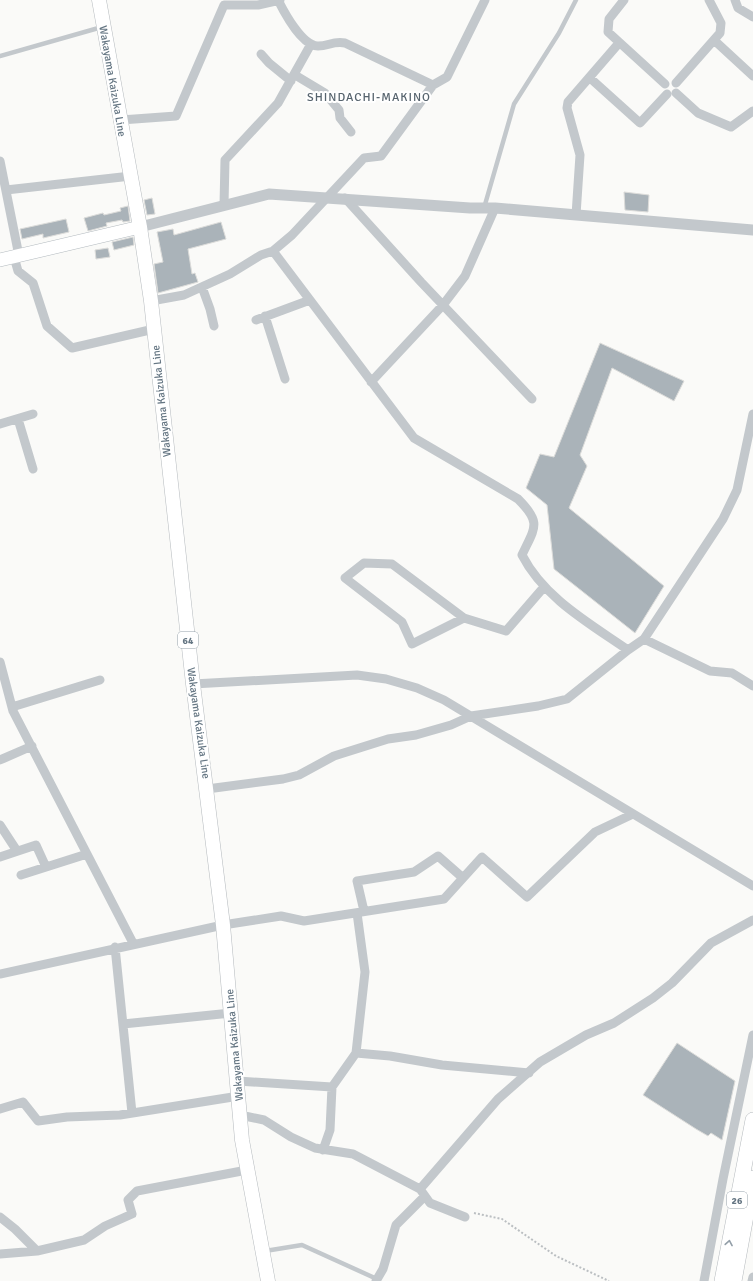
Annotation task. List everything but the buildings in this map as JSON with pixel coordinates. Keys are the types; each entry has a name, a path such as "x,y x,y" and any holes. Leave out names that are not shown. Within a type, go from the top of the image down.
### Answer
{"highway":[{"name":"26","path":"722,1281 753,1120"},
{"name":"26","path":"734,1281 753,1178"}],"main road":[{"name":"Wakayama Kaizuka Line","path":"99,0 140,227 151,301 193,684 223,925 240,1115 247,1170 268,1281"},
{"path":"0,260 140,227"}],"street":[{"path":"120,120 176,116 224,5 233,2 258,5 279,0 290,25 311,44 318,46 334,42 345,43 433,85"},
{"path":"151,301 184,295 230,274 262,255 274,251 292,235 364,158 381,156 433,85 447,77 485,0"},
{"path":"624,0 613,13 608,27 608,32 665,84 664,88 667,94"},
{"path":"676,83 715,41 720,33 721,23 709,0"},
{"path":"735,0 738,8 753,17"},
{"path":"715,41 753,76"},
{"path":"576,215 580,155 567,108 568,102 619,43"},
{"path":"224,205 225,160 278,103 311,44"},
{"path":"261,54 269,64 324,93 339,110 340,118 351,132"},
{"path":"590,78 640,123 667,94"},
{"path":"665,84 669,82 676,83"},
{"path":"667,94 670,96 676,93 678,87 676,83"},
{"path":"676,93 698,113 731,127 753,111"},
{"path":"0,161 6,190 18,271 33,283 47,326 72,348 154,329"},
{"path":"6,190 131,176"},
{"path":"140,227 268,194 496,208 753,230"},
{"path":"345,198 532,399"},
{"path":"371,382 443,305 465,276 496,208"},
{"path":"274,251 414,438 518,498 528,509 534,520 535,527 522,555 527,565 544,588 571,610 628,650"},
{"path":"202,287 214,326"},
{"path":"256,320 310,300"},
{"path":"265,316 285,379"},
{"path":"0,424 33,414"},
{"path":"207,789 283,779 298,775 334,756 388,739 416,735 451,725 471,716 538,706 567,699 644,639 723,519 737,490 753,414"},
{"path":"18,419 33,470"},
{"path":"464,618 412,644 402,622 345,578 364,563 392,564 464,618 506,630 544,588"},
{"path":"644,639 710,671 732,673 753,686"},
{"path":"0,662 2,677 12,707 133,943"},
{"path":"193,684 357,676 386,679 417,688 444,700 753,886"},
{"path":"12,707 100,680"},
{"path":"0,760 32,746"},
{"path":"0,974 133,943 223,925 281,916 304,921 444,899 482,858 527,897 595,832 633,814"},
{"path":"0,825 17,852"},
{"path":"0,857 36,845 46,867"},
{"path":"21,875 87,854"},
{"path":"323,1150 330,1130 332,1087 356,1053 364,972 361,912 357,881 414,872 438,856 463,878"},
{"path":"377,1280 383,1269 396,1225 498,1099 540,1062 586,1035 614,1023 653,998 672,983 711,943 753,920"},
{"path":"115,948 132,1113"},
{"path":"123,1024 231,1013"},
{"path":"704,1281 753,1035"},
{"path":"356,1053 390,1056 442,1065 529,1073"},
{"path":"238,1081 332,1087"},
{"path":"0,1109 23,1102 38,1121 67,1117 132,1113 239,1096"},
{"path":"240,1115 264,1120 291,1137 323,1150 353,1154 422,1193 430,1203 469,1215"},
{"path":"0,1254 37,1251 84,1240 105,1226 132,1214 128,1200 137,1191 247,1170"},
{"path":"0,1217 15,1229 37,1251"},
{"path":"752,1281 753,1277"}],"lane":[{"path":"484,208 514,104 560,33 576,0"},
{"path":"0,56 103,27"},
{"path":"262,1252 302,1245 377,1280"}],"path":[{"path":"469,1215 502,1219 556,1256 609,1281"}],"district":[{"name":"SHINDACHI-MAKINO","path":"369,97"}]}
